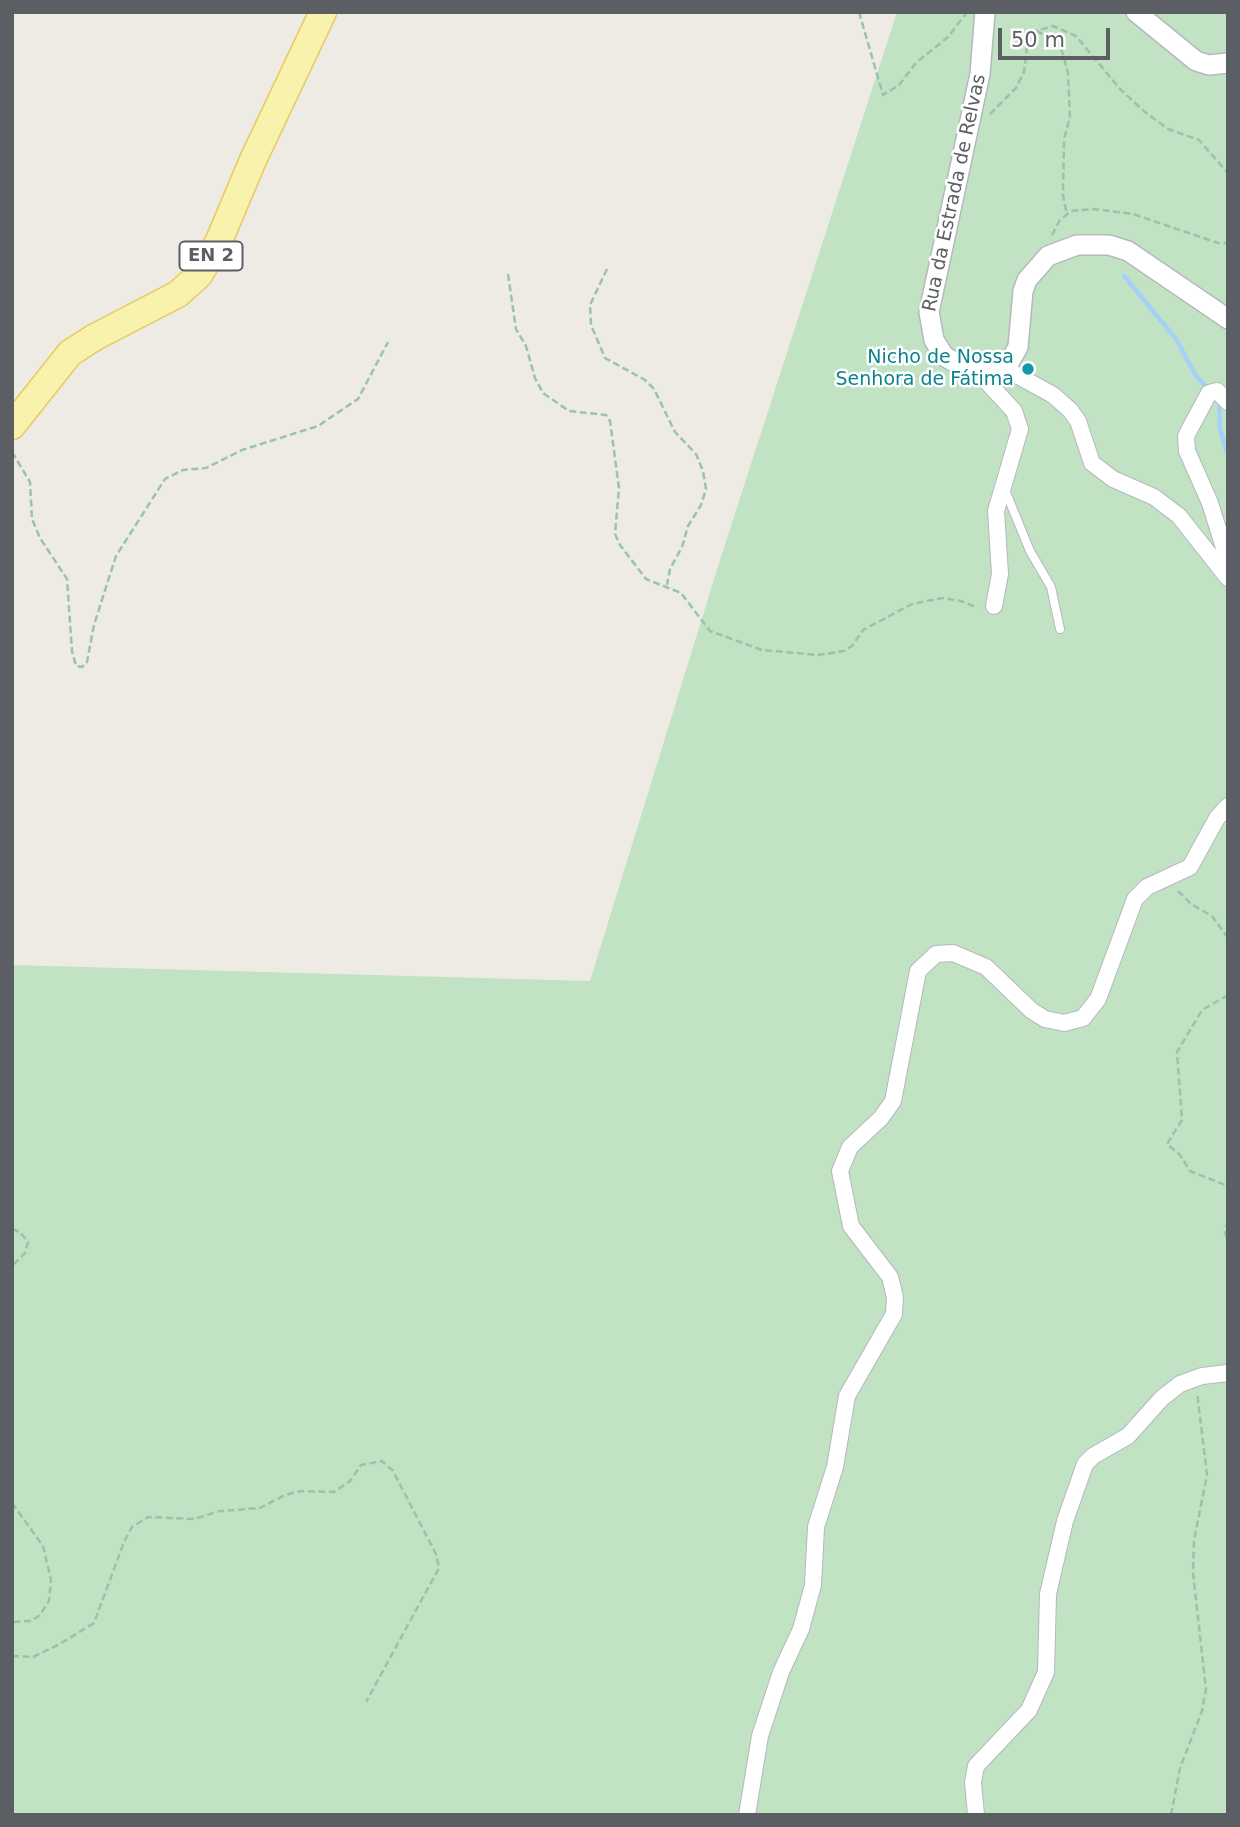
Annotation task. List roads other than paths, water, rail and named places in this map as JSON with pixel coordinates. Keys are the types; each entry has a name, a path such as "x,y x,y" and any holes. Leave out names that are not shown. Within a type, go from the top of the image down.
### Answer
{"main road":[{"name":"EN 2","path":"12,426 73,351 178,294 199,275 218,243 253,160 323,12"}],"street":[{"name":"Rua da Estrada de Relvas","path":"982,371 961,366 944,356 934,340 929,321 980,74 985,12"},
{"path":"1136,12 1196,61 1209,65 1228,63"},
{"path":"994,606 1000,574 996,514 1020,429 1014,411 987,382 982,371 1002,367 1015,355 1025,285 1048,256 1077,245 1119,247 1144,260 1228,318"},
{"path":"1002,367 1051,394 1070,410 1094,465 1113,479 1154,497 1179,516 1228,578"},
{"path":"1228,402 1217,391 1209,393 1186,434 1187,451 1210,503 1228,561"},
{"path":"747,1815 760,1736 781,1671 801,1629 811,1592 817,1527 835,1467 846,1400 894,1314 891,1280 851,1226 840,1171 850,1147 884,1116 894,1097 917,974 930,958 940,953 953,953 988,969 1038,1016 1060,1023 1077,1021 1089,1013 1098,999 1135,899 1147,887 1172,877 1192,864 1217,818 1228,806"},
{"path":"976,1815 972,1782 976,1766 1030,1710 1046,1672 1048,1594 1064,1526 1084,1467 1091,1458 1131,1434 1173,1388 1194,1378 1228,1373"}],"lane":[{"path":"1004,486 1030,551 1051,587 1060,629"}],"waterway":[{"path":"1124,276 1176,339 1196,376 1209,390"},
{"path":"1219,401 1220,429 1228,456"}],"place":[{"name":"Nicho de Nossa Senhora de Fátima","path":"1028,369"}]}
